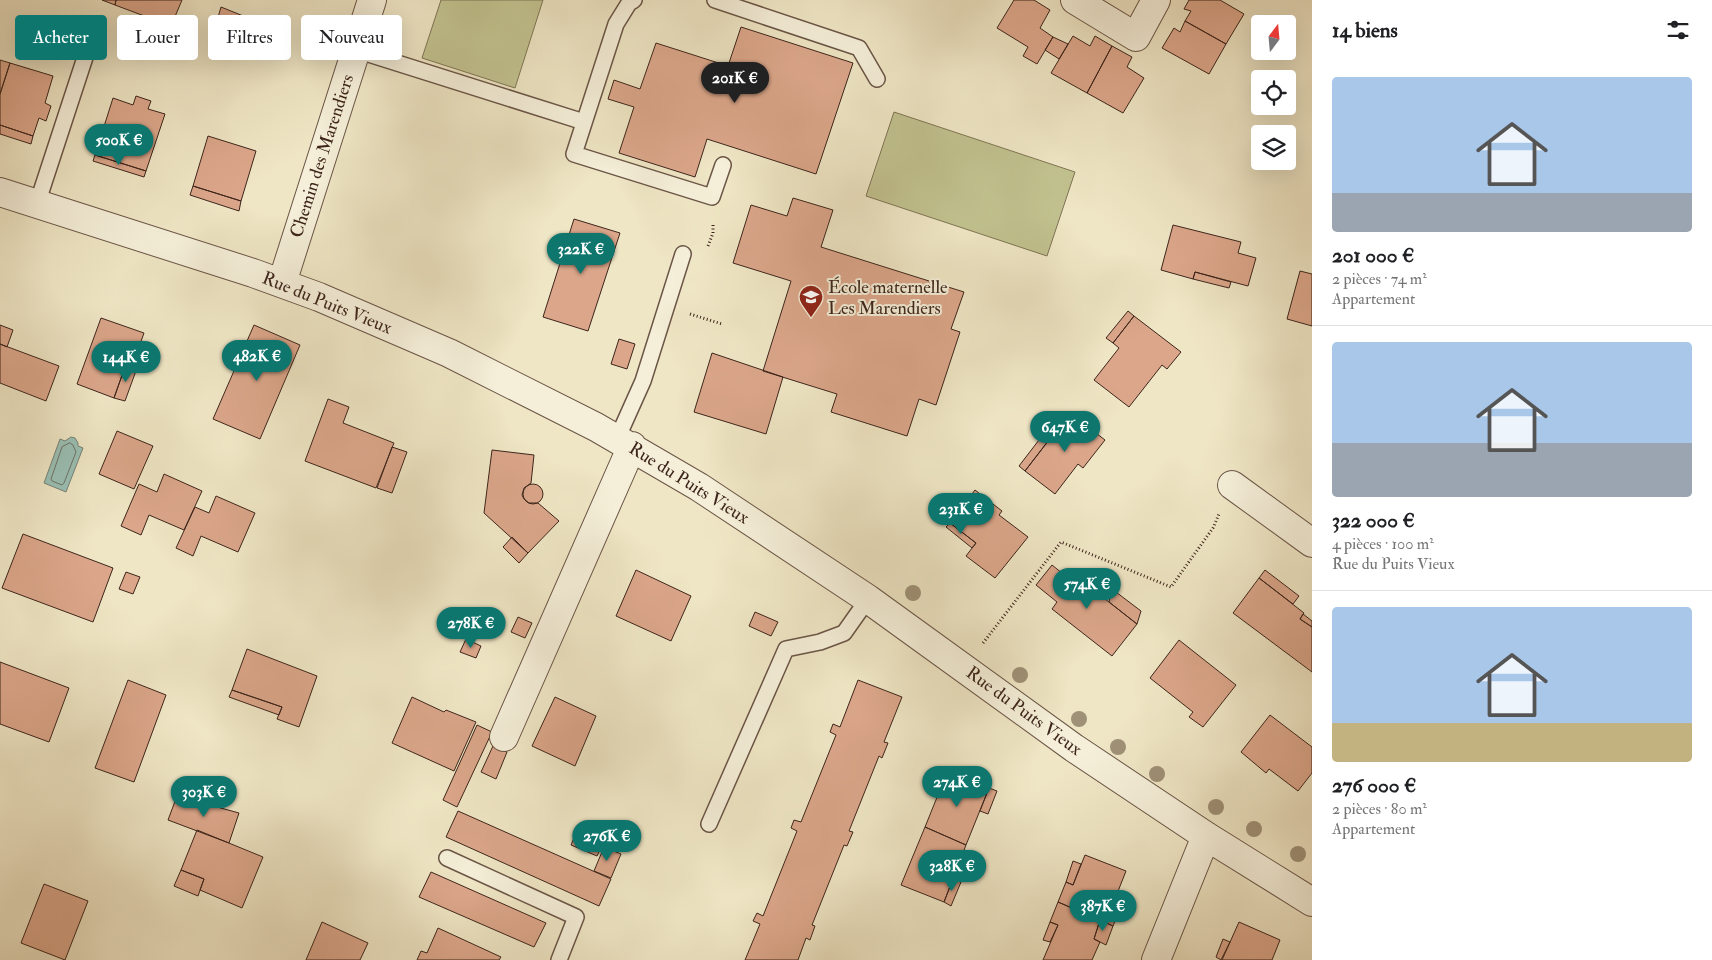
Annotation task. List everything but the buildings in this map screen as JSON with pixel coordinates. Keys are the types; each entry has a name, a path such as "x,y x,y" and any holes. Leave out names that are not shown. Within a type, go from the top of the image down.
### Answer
{"street":[{"name":"Chemin des Marendiers","path":"367,15 372,0"},
{"path":"1075,0 1136,37 1156,0"},
{"name":"Chemin des Marendiers","path":"282,283 353,60"},
{"name":"Rue du Puits Vieux","path":"0,192 282,283 319,297 449,353 624,443 698,487 868,599 1074,748 1206,836 1312,902"},
{"path":"504,737 624,443"},
{"path":"1232,485 1312,543"},
{"path":"1156,960 1206,836"}],"lane":[{"path":"634,0 629,3 616,24 574,154 712,197 723,165"},
{"path":"715,0 859,48 877,79"},
{"path":"37,204 84,60"},
{"path":"388,60 584,122"},
{"path":"624,443 683,254"},
{"path":"709,824 786,649 820,642 844,633 868,599"},
{"path":"447,858 576,917 559,960"}],"path":[{"path":"687,313 722,324"},
{"path":"964,668 1061,542 1171,587 1213,528 1232,485"}],"green space":[{"path":"441,0 543,0 515,88 422,58"},
{"path":"894,112 1075,172 1047,256 866,196"}],"water":[{"path":"71,437 75,438 78,446 83,448 66,492 44,483 60,439 65,441"}],"place":[{"name":"École maternelle Les Marendiers","path":"811,318"}]}
